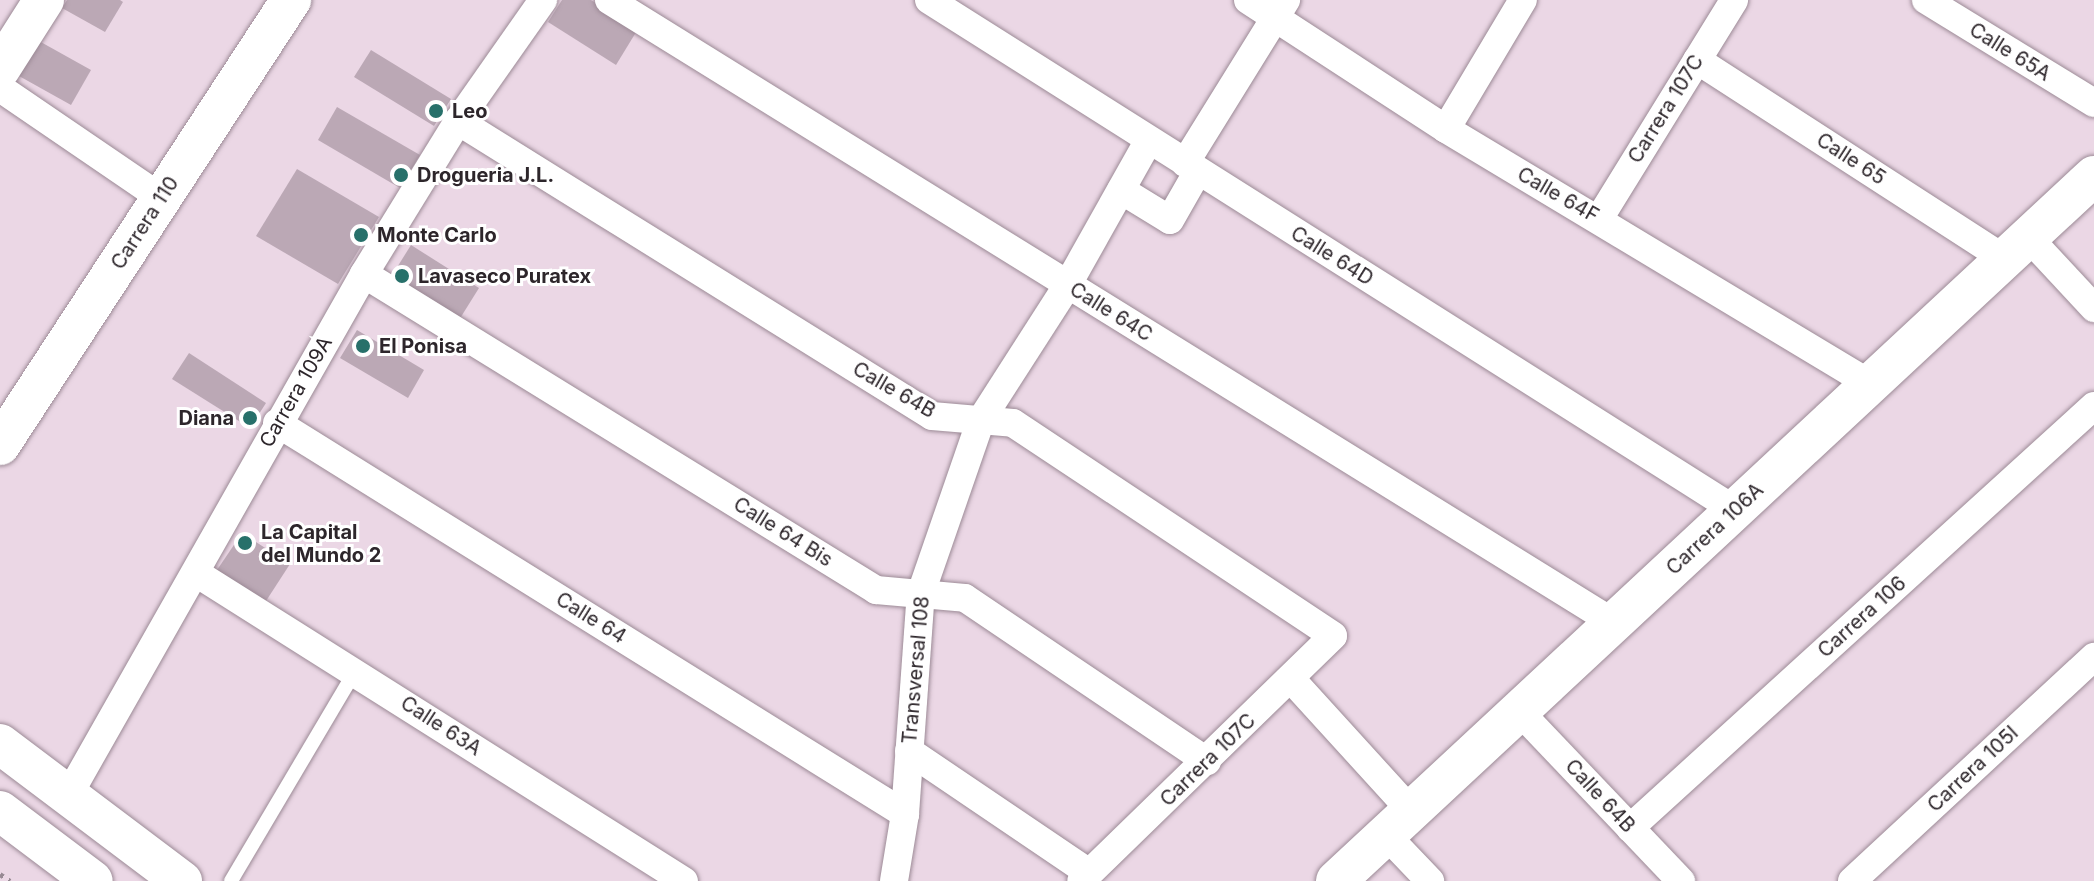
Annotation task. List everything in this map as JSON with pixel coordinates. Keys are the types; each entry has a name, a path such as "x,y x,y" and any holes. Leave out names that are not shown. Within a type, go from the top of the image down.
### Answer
{"street":[{"path":"0,69 44,0"},
{"name":"Carrera 110","path":"0,445 291,0"},
{"name":"Carrera 109A","path":"68,796 364,274 458,121 543,0"},
{"name":"Calle 64C","path":"609,0 1614,623"},
{"name":"Calle 64D","path":"929,0 1735,510"},
{"name":"Calle 64F","path":"1248,0 1280,9 1446,129 1871,384"},
{"path":"1446,129 1523,0"},
{"name":"Carrera 107C","path":"1599,219 1734,0"},
{"name":"Calle 65A","path":"1926,0 2094,103"},
{"path":"1121,190 1170,220 1191,167 1280,9"},
{"name":"Calle 65","path":"1697,60 2017,248 2094,308"},
{"path":"0,88 161,198"},
{"name":"Calle 64B","path":"458,121 932,416 1013,423 1333,636"},
{"name":"Transversal 108","path":"894,881 905,814 921,593 981,420 1067,286 1149,140"},
{"name":"Carrera 106A","path":"1336,881 2094,176"},
{"name":"Calle 64 Bis","path":"364,274 876,590 965,598 1207,761"},
{"name":"Carrera 106","path":"1630,828 2094,406"},
{"name":"Calle 64","path":"277,423 905,814"},
{"name":"Calle 63A","path":"196,573 684,881"},
{"name":"Carrera 107C","path":"1085,877 1292,680 1333,636"},
{"name":"Carrera 105I","path":"1852,881 2094,657"},
{"path":"1292,680 1398,823 1430,881"},
{"name":"Calle 64B","path":"1519,711 1681,881"},
{"path":"0,744 182,881"},
{"path":"909,751 1085,877"},
{"path":"0,811 93,881"}],"lane":[{"path":"231,881 355,671"}],"path":[{"path":"0,874 10,881"}],"building":[{"path":"67,0 123,2 105,32 62,8"},
{"path":"562,0 591,0 638,29 616,65 548,22"},
{"path":"39,41 91,70 71,105 19,76"},
{"path":"371,50 451,99 434,126 354,77"},
{"path":"337,107 420,155 400,188 318,140"},
{"path":"297,169 379,217 338,284 256,236"},
{"path":"411,245 479,288 459,320 391,277"},
{"path":"357,330 424,370 408,398 340,358"},
{"path":"189,353 266,403 250,428 172,379"},
{"path":"242,533 290,564 266,601 217,570"}],"place":[{"name":"Leo","path":"436,111"},
{"name":"Drogueria J.L.","path":"401,175"},
{"name":"Monte Carlo","path":"361,235"},
{"name":"Lavaseco Puratex","path":"402,276"},
{"name":"El Ponisa","path":"363,346"},
{"name":"Diana","path":"250,418"},
{"name":"La Capital del Mundo 2","path":"245,543"}]}
